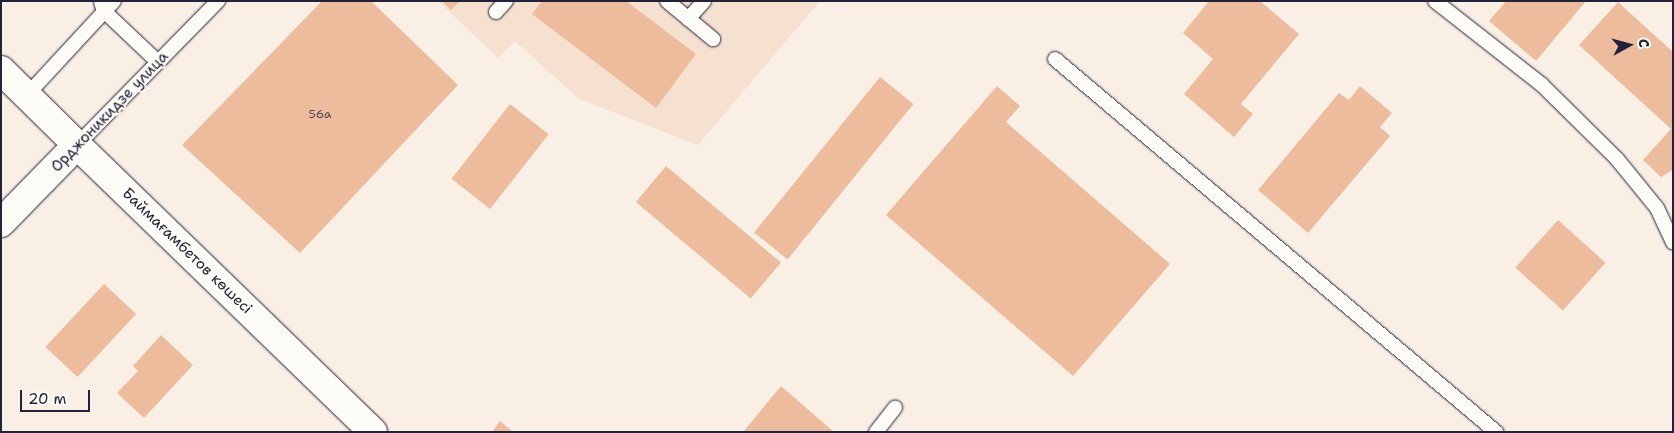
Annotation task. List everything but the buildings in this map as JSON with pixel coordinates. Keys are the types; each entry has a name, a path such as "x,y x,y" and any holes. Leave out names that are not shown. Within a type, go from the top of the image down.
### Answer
{"street":[{"name":"Баймағамбетов көшесі","path":"1,70 374,432"},
{"name":"Орджоникидзе улица","path":"1,222 77,145"}],"lane":[{"name":"Орджоникидзе улица","path":"77,145 218,1"},
{"path":"496,12 506,1"},
{"path":"667,1 713,39"},
{"path":"688,19 704,1"},
{"path":"1435,1 1541,84 1617,159 1657,208 1673,243"},
{"path":"27,95 106,4 158,62"},
{"path":"1055,59 1496,432"},
{"path":"876,432 895,408"}],"shaded area":[{"path":"438,1 820,1 698,145 579,99 515,41 498,58"}]}
